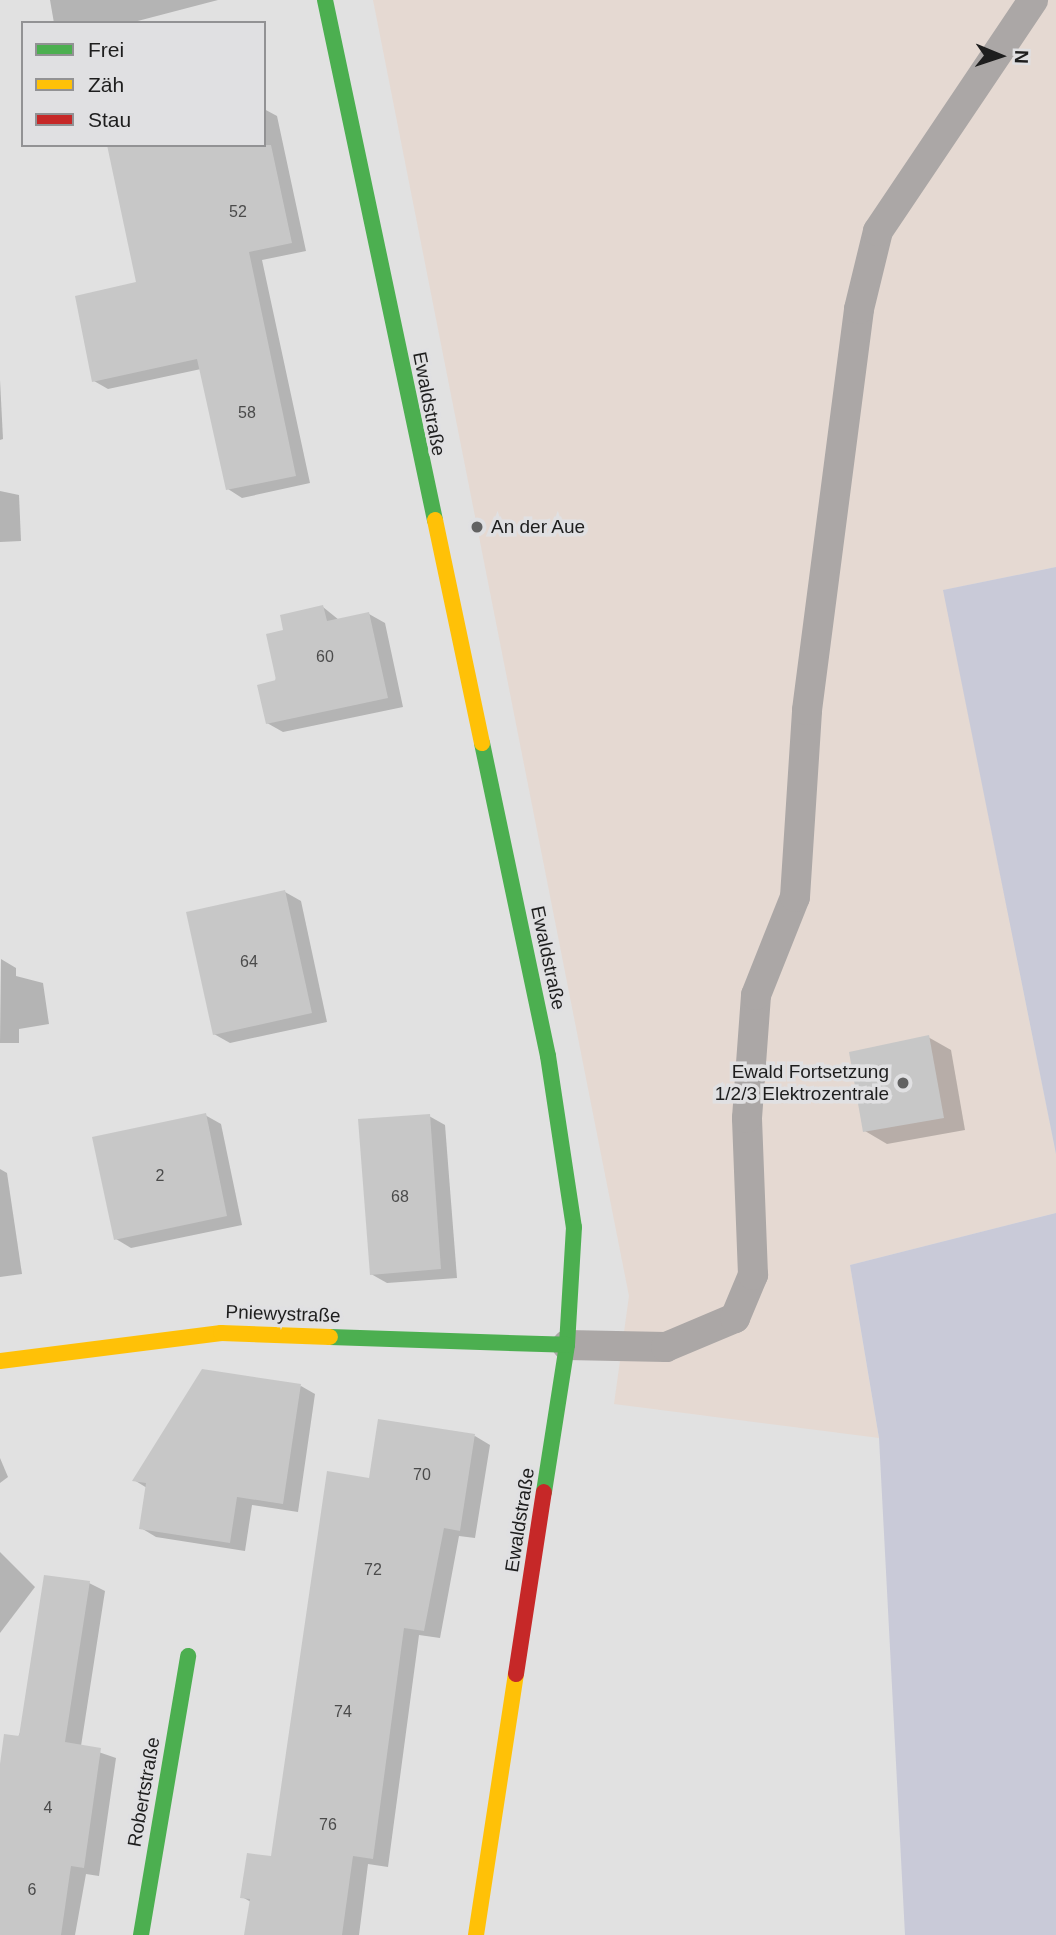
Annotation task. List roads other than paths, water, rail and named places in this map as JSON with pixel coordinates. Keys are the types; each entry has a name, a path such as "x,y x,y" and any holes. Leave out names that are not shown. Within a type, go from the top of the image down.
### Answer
{"street":[{"name":"Ewaldstraße","path":"325,0 566,1152 574,1227 567,1345 477,1935"},
{"name":"Pniewystraße","path":"0,1361 221,1333 567,1345"},
{"name":"Robertstraße","path":"141,1935 188,1656"}],"lane":[{"path":"567,1345 666,1347 735,1318 753,1275 747,1118 756,995 794,897 807,710 859,309 878,231 971,83 1033,0"}],"place":[{"name":"An der Aue","path":"477,527"},
{"name":"Ewald Fortsetzung 1/2/3 Elektrozentrale","path":"903,1083"}]}
